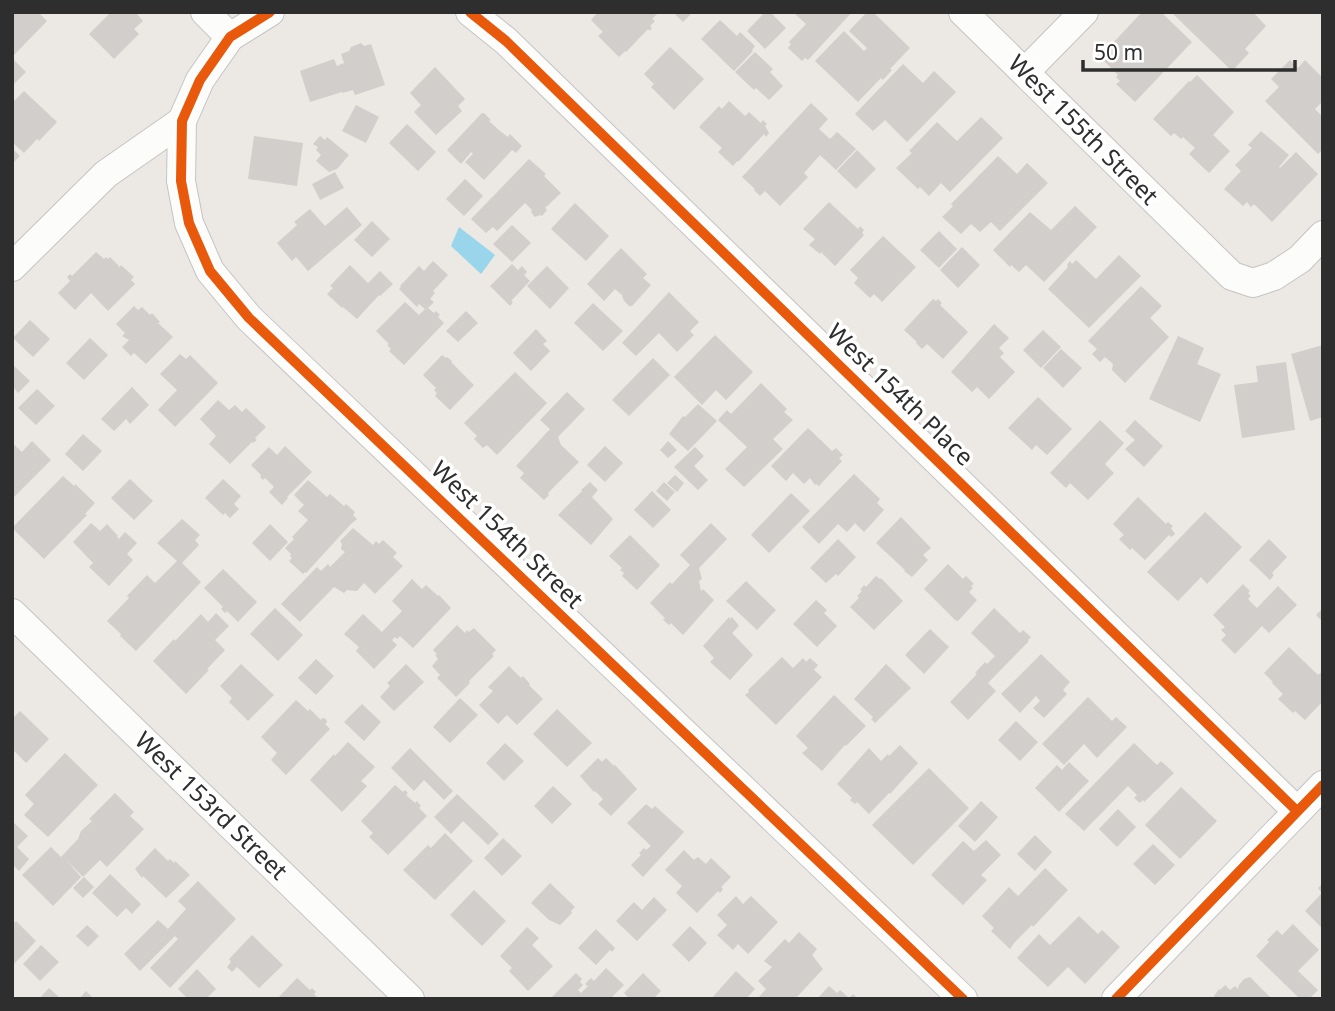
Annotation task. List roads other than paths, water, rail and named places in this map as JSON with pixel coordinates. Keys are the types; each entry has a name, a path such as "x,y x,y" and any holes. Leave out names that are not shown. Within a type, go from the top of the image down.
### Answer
{"street":[{"path":"205,12 230,37 270,12"},
{"name":"West 154th Place","path":"470,12 526,60 1297,811"},
{"name":"West 155th Street","path":"963,12 1232,276 1253,284 1274,276 1300,259 1323,235"},
{"path":"1025,72 1084,12"},
{"name":"West 154th Street","path":"230,37 200,80 182,121 181,181 189,223 210,271 249,318 963,999"},
{"path":"12,267 106,174 182,121"},
{"name":"West 153rd Street","path":"12,613 410,999"},
{"path":"1116,999 1323,785"}],"water":[{"path":"459,227 495,255 481,274 451,246"}]}
